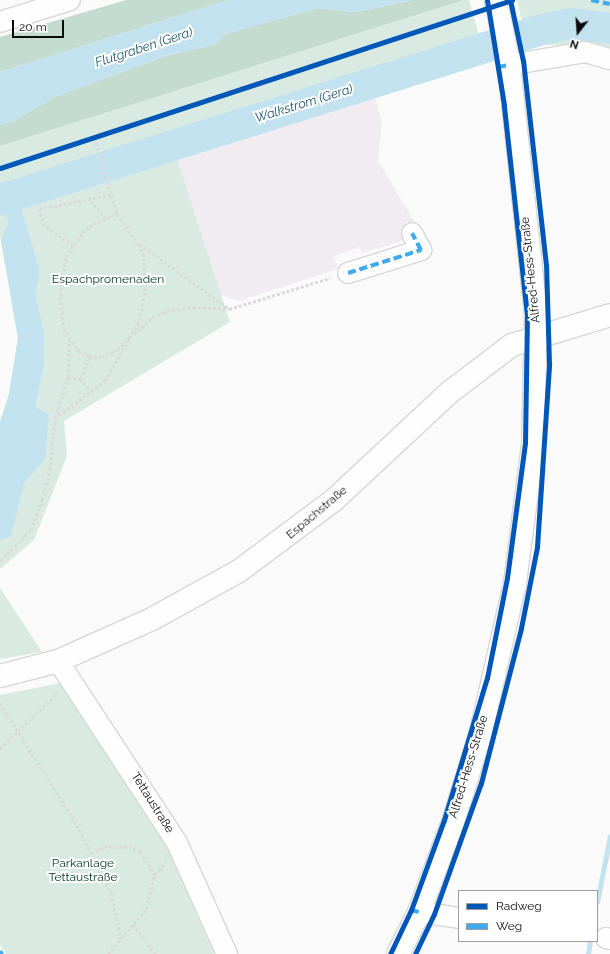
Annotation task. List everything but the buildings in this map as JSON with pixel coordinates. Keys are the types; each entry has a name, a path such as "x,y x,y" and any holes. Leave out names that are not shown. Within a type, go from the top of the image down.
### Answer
{"main road":[{"name":"Alfred-Hess-Straße","path":"398,954 419,912 480,736 515,583 533,444 538,336 508,61 496,0"},
{"name":"Espachstraße","path":"0,676 58,661 176,606 269,551 334,500 473,373 512,345 610,315"}],"street":[{"path":"0,22 41,4 70,0"},
{"path":"508,61 585,52 610,59"},
{"path":"348,273 421,250 412,233"},
{"name":"Tettaustraße","path":"58,661 177,843 227,954"},
{"path":"419,912 458,918"}],"path":[{"path":"95,138 114,194 117,214 139,244 230,309"},
{"path":"91,201 114,194"},
{"path":"72,246 44,226 40,208 84,197 91,201 105,218"},
{"path":"117,214 93,224 72,246 66,257 60,296 61,317 69,340 79,352 90,357 102,357 118,350 130,337 152,318 167,311 193,307 230,309 348,273"},
{"path":"55,418 93,392 119,362 145,304 146,271 139,244"},
{"path":"0,561 31,530 50,470 55,418 68,377 69,340"},
{"path":"80,379 90,357"},
{"path":"68,377 80,379 93,392"},
{"path":"0,749 18,728 71,680"},
{"path":"0,703 18,728 91,854 111,893 122,940"},
{"path":"108,954 122,940 150,901 156,874 177,843"},
{"path":"91,854 104,847 130,846 140,852 156,874"},
{"path":"133,924 156,954"}],"shaded area":[{"path":"374,95 382,121 378,161 420,231 406,240 362,253 360,247 334,256 338,269 239,301 220,295 177,159"}],"green space":[{"path":"126,0 228,0 0,72 0,37"},
{"path":"413,0 464,0 0,146 0,125 15,120 54,97 165,56 216,44 224,34 318,8 355,12"},
{"path":"464,0 469,0 480,38 0,190 0,146"},
{"path":"517,0 610,0 610,53 584,45 527,45"},
{"path":"480,38 487,40 492,56 19,207 17,194 0,199 0,190"},
{"name":"Espachpromenaden","path":"177,159 230,322 64,421 67,456 34,540 0,569 0,422 9,394 18,338 0,236 0,214"},
{"path":"0,588 42,652 0,659"},
{"name":"Parkanlage Tettaustraße","path":"61,683 169,851 214,954 6,954 0,944 0,695"}],"water":[{"name":"Flutgraben (Gera)","path":"228,0 413,0 355,12 318,8 224,34 216,44 165,56 54,97 15,120 0,125 0,72"},
{"path":"17,194 40,272 35,293 44,334 44,364 35,407 49,414 45,459 24,483 11,536 0,540 0,422 9,394 18,338 1,240 9,222 0,208 0,199"}],"waterway":[{"name":"Walkstrom (Gera)","path":"0,199 545,28 570,23 610,28"},
{"path":"598,897 610,836"},
{"path":"588,954 590,942"}],"marked path":[{"path":"591,0 610,4"},
{"path":"498,67 509,65"},
{"path":"348,273 421,250 412,233"},
{"path":"411,910 419,912"}],"cycle path":[{"path":"390,954 411,910 444,820 487,678 507,578 525,443 527,315 504,105 487,0"},
{"path":"415,954 434,914 481,783 521,628 537,547 549,364 546,265 523,61 510,0"},
{"path":"0,168 512,0"}]}
